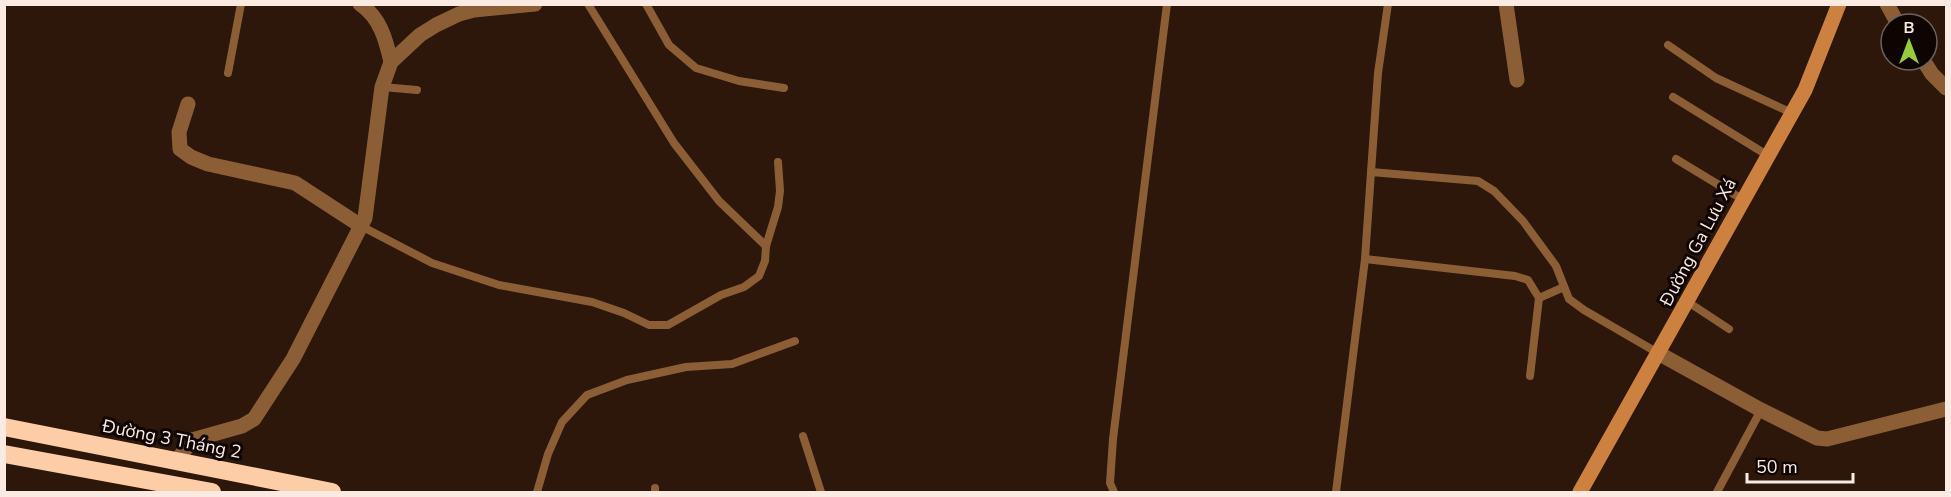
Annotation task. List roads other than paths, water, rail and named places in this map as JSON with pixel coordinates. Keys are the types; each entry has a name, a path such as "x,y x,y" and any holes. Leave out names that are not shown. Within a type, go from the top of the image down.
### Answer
{"highway":[{"name":"Đường 3 Tháng 2","path":"4,427 332,492"},
{"path":"4,454 165,489 212,492"},
{"path":"165,489 176,462"}],"street":[{"path":"360,4 370,11 385,37 391,62"},
{"path":"176,462 192,440 242,426 254,419 293,359 365,219 382,87 391,62 420,35 461,9 474,10 535,4"},
{"path":"1506,4 1517,80"},
{"name":"Đường Ga Lưu Xá","path":"1580,492 1805,90 1839,4"},
{"path":"1931,72 1947,88"},
{"path":"188,104 179,132 180,149 191,157 208,165 294,183 361,226"},
{"path":"1658,353 1761,410 1817,438 1827,440 1947,409"}],"lane":[{"path":"228,73 241,4"},
{"path":"588,4 674,143 720,201 766,246"},
{"path":"645,4 669,45 696,68 739,81 784,88"},
{"path":"1114,492 1110,483 1113,439 1167,4"},
{"path":"1336,492 1365,258 1378,73 1388,4"},
{"path":"1668,45 1716,78 1792,113"},
{"path":"382,87 417,90"},
{"path":"1673,96 1767,155"},
{"path":"1676,159 1742,199"},
{"path":"361,226 432,263 499,285 592,302 649,325 668,325 721,294 744,287 759,276 765,261 766,246 778,207 780,191 778,162"},
{"path":"1371,172 1478,181 1494,190 1523,221 1556,266 1569,299 1658,353"},
{"path":"1365,258 1515,276 1528,280 1539,298 1530,375"},
{"path":"1539,298 1564,287"},
{"path":"1688,302 1729,329"},
{"path":"537,492 548,454 562,422 587,395 627,380 687,368 732,364 795,341"},
{"path":"1718,492 1761,410"},
{"path":"803,436 821,492"}]}
